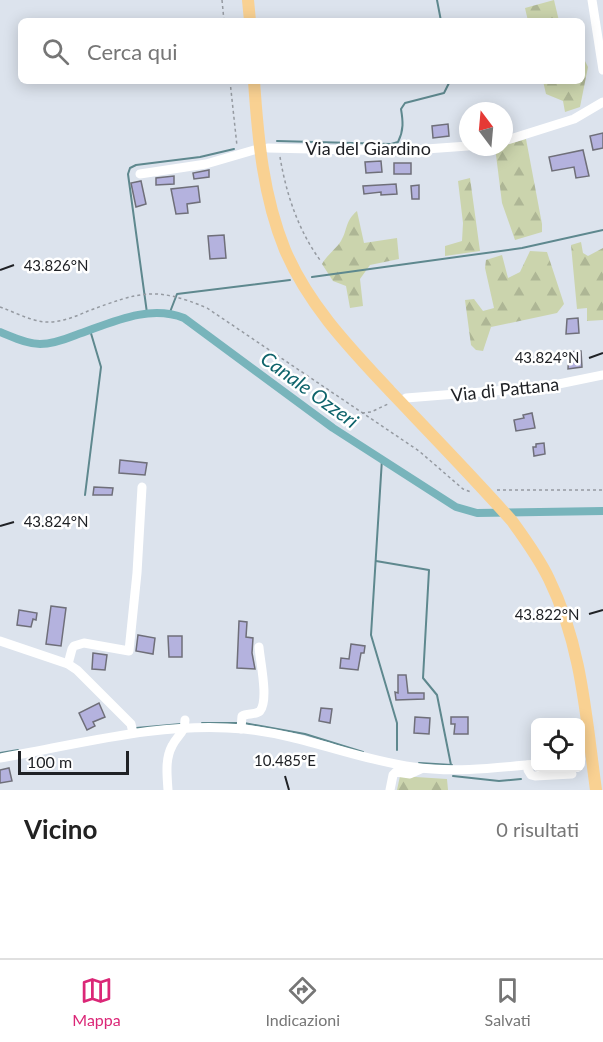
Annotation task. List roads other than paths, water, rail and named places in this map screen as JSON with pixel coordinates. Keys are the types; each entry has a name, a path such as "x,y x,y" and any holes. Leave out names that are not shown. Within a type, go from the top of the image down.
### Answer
{"main road":[{"path":"248,0 250,18"},
{"path":"254,84 262,164 268,198 285,250 300,281 316,307 340,337 512,521 549,578 572,635 582,680 596,790"}],"street":[{"path":"592,0 603,70"},
{"path":"513,138 574,119 603,102"},
{"name":"Via del Giardino","path":"268,148 398,151 459,147"},
{"path":"140,174 206,164 254,150"},
{"name":"Via di Pattana","path":"406,398 544,387 603,375"},
{"path":"68,664 72,649 79,644 129,651 137,573 142,487"},
{"path":"0,641 68,664 86,678 132,730"},
{"path":"241,725 245,714 260,712 263,705 264,677 259,647"},
{"path":"168,790 169,755 185,725"},
{"path":"0,758 132,730 185,725 241,725 359,756 422,768 453,771 531,764"},
{"path":"531,766 528,770 531,775 572,774"},
{"path":"390,790 393,775 396,772 410,774 422,768"}],"waterway":[{"path":"437,0 440,18"},
{"path":"277,141 391,144 398,142 402,126 401,109 405,103 444,93 448,84"},
{"path":"147,313 128,174 130,168 136,165 200,157 234,149"},
{"path":"312,277 522,248 603,230"},
{"path":"170,312 177,294 290,280"},
{"name":"Canale Ozzeri","path":"0,332 25,342 45,344 143,314 170,314 184,318 333,428 456,507 477,513 603,511"},
{"path":"85,495 101,367 90,330"},
{"path":"382,459 371,635 397,723 397,750"},
{"path":"376,561 429,570 423,678 437,695 451,765"},
{"path":"202,723 238,723"},
{"path":"244,723 305,734 363,752"},
{"path":"136,728 181,724"},
{"path":"0,753 18,750"},
{"path":"419,763 452,765"},
{"path":"453,776 499,781 521,779"}]}
